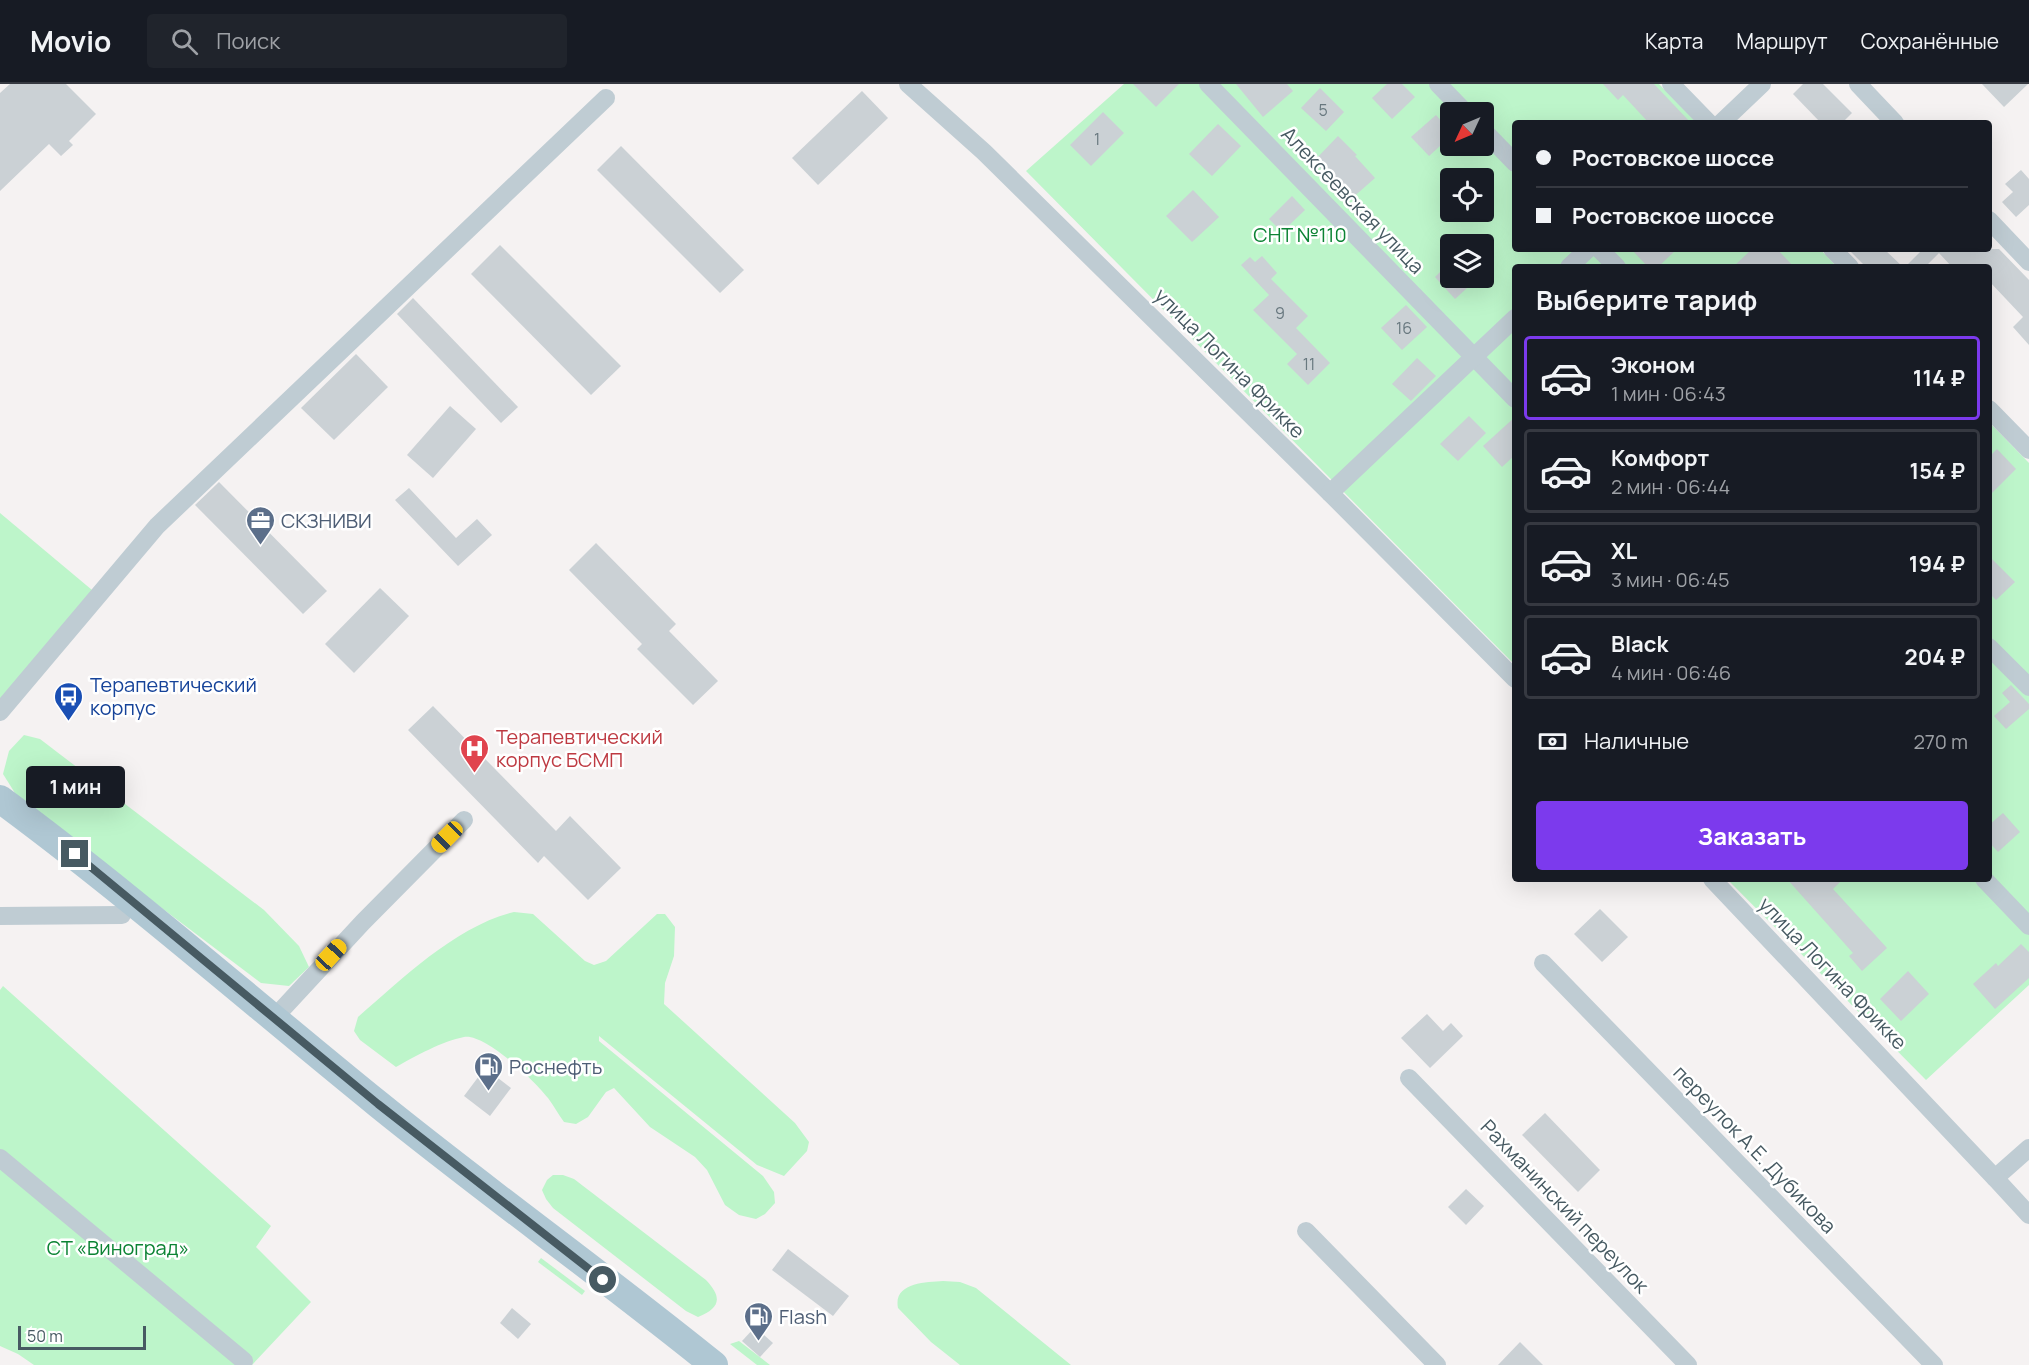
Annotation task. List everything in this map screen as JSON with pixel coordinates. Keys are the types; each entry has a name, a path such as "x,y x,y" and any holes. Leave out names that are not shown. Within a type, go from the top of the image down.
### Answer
{"main road":[{"path":"0,799 75,854 388,1112 714,1365"},
{"path":"0,820 59,864 364,1112 689,1365"}],"street":[{"name":"улица Логина Фрикке","path":"908,84 984,152 1512,676"},
{"name":"Алексеевская улица","path":"1208,84 1512,396"},
{"path":"1438,84 1456,102"},
{"path":"1671,84 1706,120"},
{"path":"1724,120 1762,84"},
{"path":"1858,84 1892,120"},
{"path":"0,712 157,526 606,98"},
{"path":"1494,141 1512,160"},
{"path":"1992,223 2029,262"},
{"path":"1572,264 1585,252"},
{"path":"1602,252 1614,264"},
{"path":"1835,252 1847,264"},
{"path":"1330,493 1512,321"},
{"path":"1992,413 2029,450"},
{"path":"1992,650 2029,687"},
{"path":"274,1017 363,922 464,820"},
{"name":"улица Логина Фрикке","path":"1715,882 2029,1215"},
{"path":"1987,882 2029,926"},
{"path":"0,916 122,915"},
{"name":"переулок А.Е. Дубикова","path":"1543,963 1934,1365"},
{"name":"Рахманинский переулок","path":"1409,1078 1688,1365"},
{"path":"1995,1178 2029,1148"},
{"path":"0,1158 244,1361"},
{"path":"1306,1231 1437,1365"}],"green space":[{"name":"СНТ №110","path":"1124,84 1659,84 1694,120 1512,120 1512,252 1823,252 1834,264 1512,264 1512,662 1026,171"},
{"path":"1992,425 2029,463 2029,985 1926,1080 1730,882 1992,882"},
{"path":"0,513 92,590 0,704"},
{"path":"24,735 40,739 264,910 299,946 309,967 289,986 261,983 20,801 3,774 9,751"},
{"path":"514,912 533,914 585,961 594,965 606,961 657,914 665,914 675,927 674,956 665,983 664,1004 795,1123 809,1142 807,1151 784,1176 757,1165 599,1036 599,1041 763,1176 774,1192 775,1203 765,1214 756,1219 739,1215 725,1205 707,1170 695,1157 650,1127 614,1088 606,1092 588,1117 576,1124 564,1122 533,1081 497,1050 473,1038 464,1037 447,1042 396,1067 360,1040 354,1031 358,1017 411,971 471,929"},
{"name":"СТ «Виноград»","path":"3,986 271,1226 256,1247 311,1302 252,1365 34,1365 0,1346 0,990"},
{"path":"553,1175 563,1175 574,1179 706,1280 717,1297 715,1306 706,1314 698,1317 686,1311 553,1208 542,1190 547,1180"},
{"path":"541,1258 585,1291 582,1295 538,1262"},
{"path":"960,1282 976,1288 1071,1365 960,1365 931,1342 898,1308 900,1293 905,1289 920,1283"},
{"path":"739,1341 770,1365 757,1365 730,1344"}],"building":[{"path":"10,84 66,84 96,114 69,141 73,145 61,156 49,144 0,191 0,93"},
{"path":"1133,84 1179,84 1156,107"},
{"path":"1236,84 1287,84 1293,91 1263,117"},
{"path":"1387,84 1402,84 1415,97 1392,119 1372,98"},
{"path":"1603,84 1654,84 1688,120 1646,120 1623,95 1618,100"},
{"path":"1803,84 1823,84 1852,113 1845,120 1818,120 1793,94"},
{"path":"1982,84 2028,84 2004,107"},
{"path":"1320,88 1344,112 1326,131 1301,108"},
{"path":"862,91 888,118 818,185 792,158"},
{"path":"1103,112 1124,133 1091,166 1070,145"},
{"path":"1436,115 1440,120 1440,146 1429,156 1411,137"},
{"path":"1218,124 1241,146 1212,176 1189,154"},
{"path":"1338,136 1375,178 1350,200 1314,161"},
{"path":"621,146 744,270 720,293 597,170"},
{"path":"2021,170 2029,179 2029,205 2016,217 2002,202 2013,192 2005,184"},
{"path":"1193,190 1219,217 1192,242 1166,216"},
{"path":"1292,196 1305,210 1282,232 1269,219"},
{"path":"500,245 621,366 591,395 471,274"},
{"path":"1992,249 1999,249 2029,280 2029,345 2013,327 2023,317 1992,284 1992,264 1949,264 1939,253 1928,264 1908,264 1920,252 1992,252"},
{"path":"1634,252 1674,252 1661,264 1645,264"},
{"path":"1749,252 1780,252 1791,264 1736,264"},
{"path":"1851,252 1887,252 1900,264 1863,264"},
{"path":"1262,256 1277,273 1271,279 1308,316 1296,328 1330,363 1308,385 1287,364 1297,354 1253,310 1269,295 1241,265 1250,257 1255,262"},
{"path":"1440,272 1440,282 1435,277"},
{"path":"1445,288 1467,288 1455,299"},
{"path":"413,298 518,407 501,423 397,314"},
{"path":"1406,305 1427,327 1402,350 1381,328"},
{"path":"356,354 388,387 334,440 301,408"},
{"path":"1417,358 1436,376 1411,401 1392,384"},
{"path":"450,406 476,429 433,478 407,455"},
{"path":"1469,416 1486,433 1458,461 1440,444"},
{"path":"1512,420 1512,458 1502,467 1483,446"},
{"path":"1997,449 2016,469 1992,493 1992,454"},
{"name":"СКЗНИВИ","path":"219,482 327,591 303,614 195,505"},
{"path":"409,488 456,538 477,519 492,535 458,566 395,500"},
{"path":"596,543 676,624 669,631 718,681 693,705 637,649 642,644 569,570"},
{"path":"1992,559 2015,582 1996,600 1992,596"},
{"path":"380,588 409,616 354,673 325,644"},
{"path":"2011,685 2029,704 2029,709 2006,729 1994,716 2010,702 2002,693"},
{"name":"Терапевтический корпус БСМП","path":"433,706 556,831 570,816 621,868 588,900 544,856 538,863 408,730"},
{"path":"2003,813 2020,832 1998,852 1992,845 1992,822"},
{"path":"1790,882 1840,882 1833,889 1887,948 1862,971 1849,956 1853,953"},
{"path":"1600,909 1628,937 1602,962 1574,934"},
{"path":"2021,944 2029,952 2029,978 1995,1009 1973,984 1996,963 1998,966"},
{"path":"1908,971 1929,994 1901,1021 1880,999"},
{"path":"1427,1014 1443,1031 1451,1023 1463,1036 1430,1068 1401,1038"},
{"name":"Роснефть","path":"485,1068 511,1088 490,1116 464,1096"},
{"path":"1545,1113 1600,1170 1578,1192 1522,1135"},
{"path":"1466,1189 1484,1206 1466,1225 1448,1207"},
{"path":"788,1249 849,1296 833,1316 772,1270"},
{"path":"512,1308 531,1324 518,1339 500,1323"},
{"name":"Flash","path":"755,1327 773,1343 760,1357 742,1341"},
{"path":"1520,1342 1543,1365 1498,1365"}],"place":[{"name":"СКЗНИВИ","path":"260,546"},
{"name":"Терапевтический корпус","path":"69,722"},
{"name":"Терапевтический корпус БСМП","path":"475,774"},
{"name":"Роснефть","path":"488,1092"},
{"name":"Flash","path":"758,1342"}],"route":[{"path":"75,854 378,1104 603,1280"}]}
